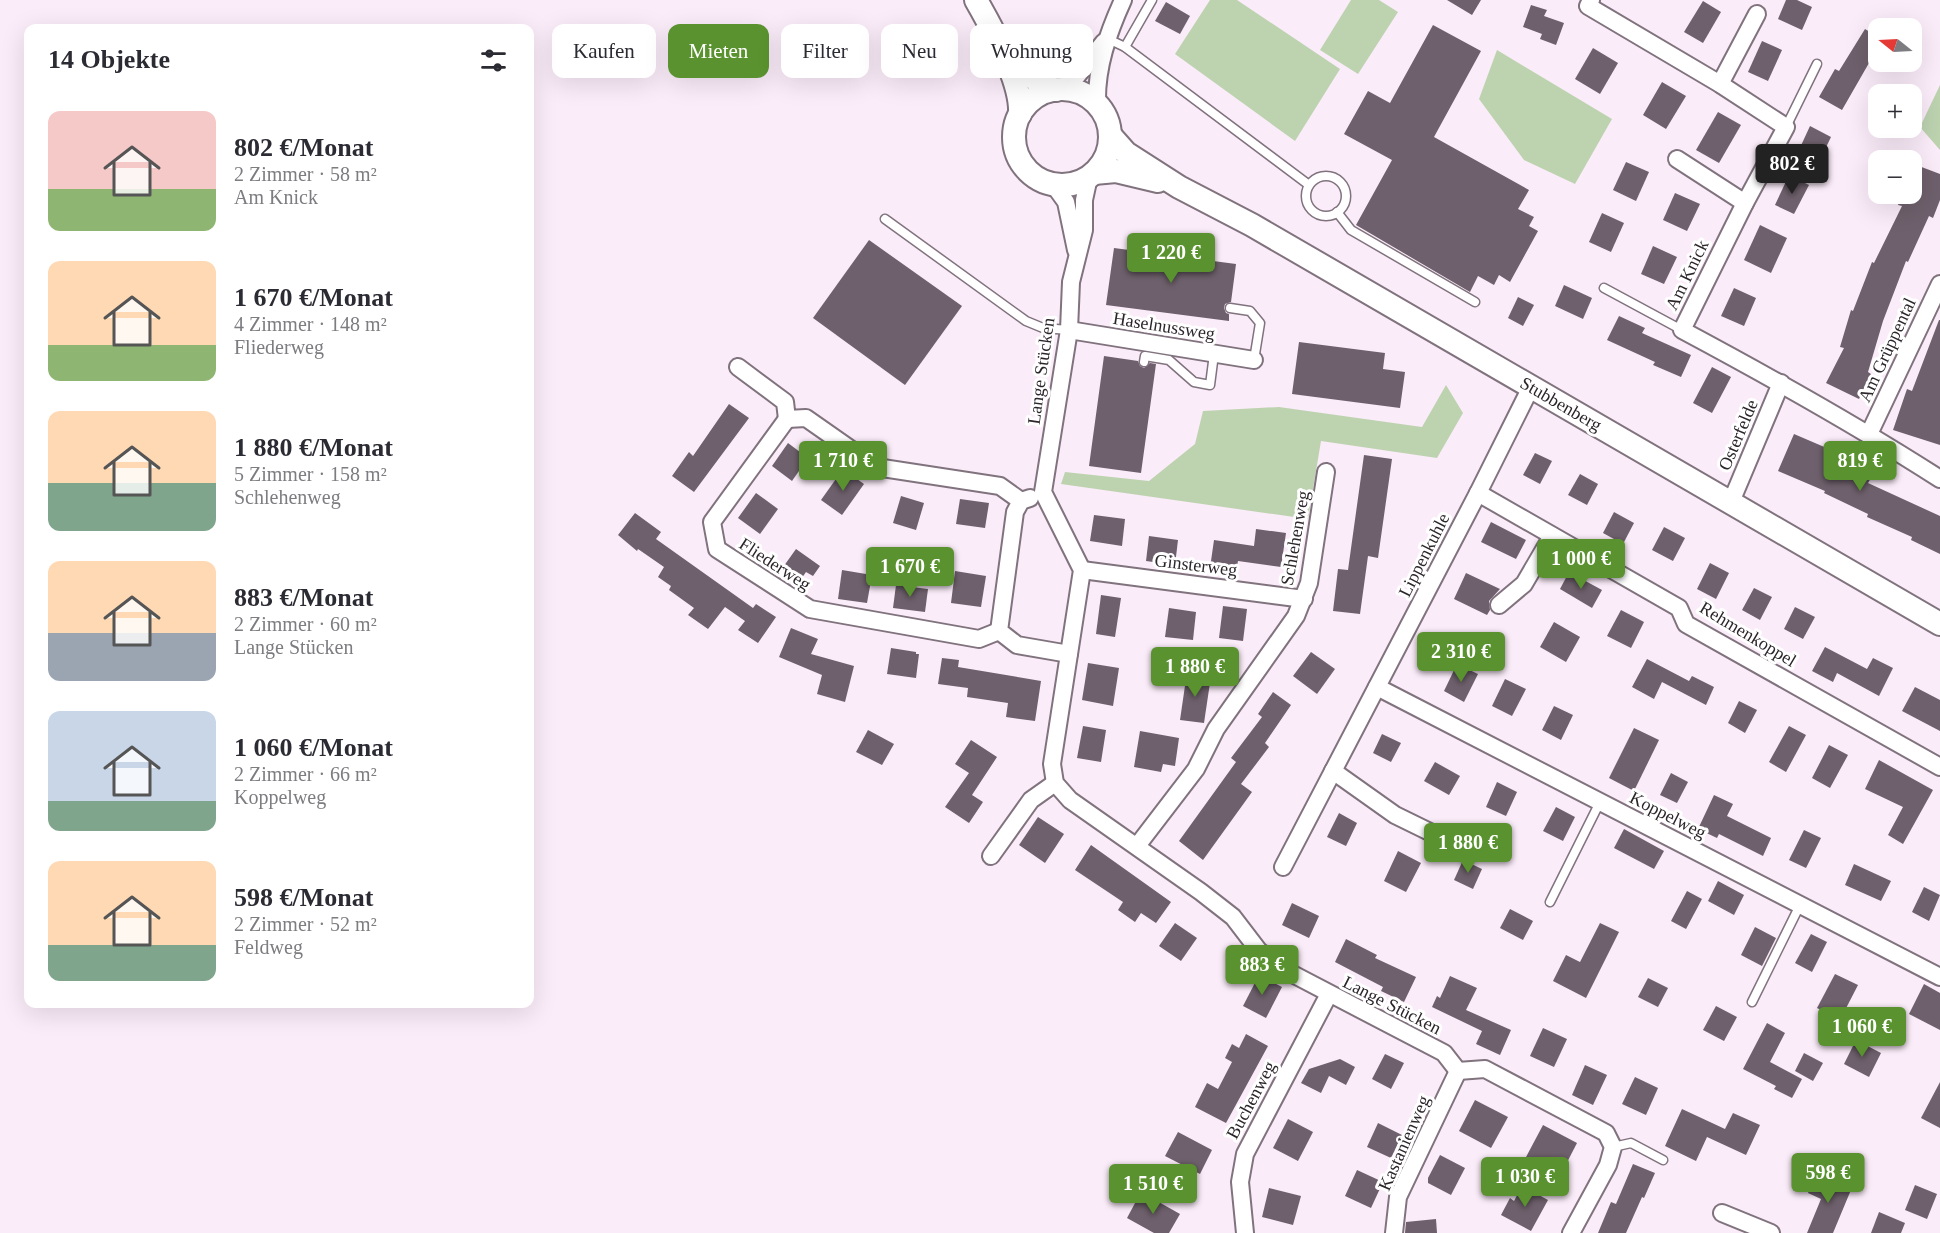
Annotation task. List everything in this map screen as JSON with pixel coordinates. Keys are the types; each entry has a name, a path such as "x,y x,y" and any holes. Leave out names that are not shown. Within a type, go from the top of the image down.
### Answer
{"main road":[{"path":"976,0 990,24"},
{"path":"1013,78 1020,114 1015,132 1015,145 1026,168 1035,177 1053,184 1072,184 1092,175 1105,158 1109,147 1110,135 1106,118 1097,104 1081,93 1041,84 1033,78"},
{"path":"1020,114 1033,99 1059,89"},
{"name":"Stubbenberg","path":"1110,135 1126,153 1179,188 1252,225 1940,624"},
{"name":"Stubbenberg","path":"1092,175 1125,173 1179,188"}],"street":[{"path":"1097,104 1097,89 1106,39 1123,0"},
{"path":"1591,0 1588,6 1720,84 1786,127"},
{"path":"1720,84 1757,14"},
{"path":"1059,89 1077,76 1106,39"},
{"name":"Am Knick","path":"1781,382 1682,330 1745,202 1786,127"},
{"path":"1677,159 1745,202"},
{"name":"Lange Stücken","path":"1043,492 1069,330 1069,298 1084,230 1084,200 1092,175"},
{"name":"Lange Stücken","path":"1053,184 1066,202 1077,255"},
{"name":"Am Grüppental","path":"1869,434 1940,284"},
{"name":"Haselnussweg","path":"1069,330 1254,360"},
{"path":"738,366 785,402 787,419 806,418 876,467 1000,486 1021,501"},
{"name":"Am Grüppental","path":"1781,382 1940,479"},
{"name":"Osterfelde","path":"1731,502 1781,382"},
{"name":"Lippenkuhle","path":"1283,867 1478,493 1530,387"},
{"name":"Fliederweg","path":"787,419 712,522 717,549 810,609 978,639 999,631"},
{"name":"Schlehenweg","path":"1137,846 1196,769 1216,729 1296,616 1304,599 1326,472"},
{"path":"992,856 1031,800 1055,783 1052,764 1082,570 1043,492 1021,501 1015,512 999,631 1017,645 1069,654"},
{"name":"Rehmenkoppel","path":"1478,493 1679,608 1686,624 1940,767"},
{"path":"1499,605 1524,584 1552,536"},
{"name":"Ginsterweg","path":"1082,570 1304,599"},
{"name":"Koppelweg","path":"1377,687 1940,977"},
{"path":"1333,771 1395,815 1442,838"},
{"name":"Lange Stücken","path":"1055,783 1070,800 1202,892 1233,917 1259,951 1283,969 1444,1053 1458,1071"},
{"name":"Buchenweg","path":"1245,1233 1240,1182 1245,1154 1329,994"},
{"path":"1458,1071 1485,1069 1606,1133 1614,1147 1608,1165 1571,1233"},
{"name":"Kastanienweg","path":"1394,1233 1398,1197 1458,1071"},
{"path":"1722,1213 1771,1233"}],"lane":[{"path":"1125,47 1152,0"},
{"path":"1106,39 1125,47 1309,185"},
{"path":"1786,127 1817,64"},
{"path":"1323,176 1330,176 1340,182 1345,190 1346,198 1342,207 1337,212 1322,216 1312,210 1306,200 1309,185 1323,176"},
{"path":"1337,212 1351,230 1475,302"},
{"path":"885,219 1026,321 1043,328 1069,330"},
{"path":"1604,288 1682,330"},
{"path":"1230,308 1250,311 1260,322 1254,360"},
{"path":"1144,362 1145,356 1169,360 1194,382 1210,385 1214,354"},
{"path":"1550,902 1600,802"},
{"path":"1752,1002 1800,905"},
{"path":"1614,1147 1631,1143 1663,1160"}],"green space":[{"path":"1210,0 1237,0 1340,69 1295,141 1175,54"},
{"path":"1351,0 1379,0 1398,12 1358,74 1320,50"},
{"path":"1497,50 1612,119 1575,184 1524,160 1479,99"},
{"path":"1940,85 1940,150 1922,129 1922,123"},
{"path":"1446,385 1463,413 1437,458 1321,441 1308,519 1061,484 1065,472 1149,481 1195,444 1203,411 1279,407 1422,427"}],"building":[{"path":"1447,0 1481,0 1472,15"},
{"path":"1786,0 1797,0 1812,7 1802,30 1778,19"},
{"path":"1703,1 1721,12 1703,43 1684,32"},
{"path":"1166,2 1190,16 1180,34 1155,21"},
{"path":"1531,5 1547,10 1544,16 1564,23 1556,45 1540,39 1542,34 1523,27"},
{"path":"1433,25 1481,51 1434,137 1529,190 1518,209 1534,217 1529,226 1538,231 1510,282 1499,275 1494,285 1478,276 1470,292 1356,225 1392,160 1344,134 1368,91 1390,103"},
{"path":"1865,29 1868,31 1868,65 1842,110 1819,97 1835,69 1839,71"},
{"path":"1762,41 1782,50 1768,81 1748,72"},
{"path":"1593,48 1618,63 1600,94 1575,79"},
{"path":"1662,82 1686,96 1666,129 1643,115"},
{"path":"1718,112 1741,125 1719,163 1696,150"},
{"path":"1810,126 1831,137 1819,162 1798,152"},
{"path":"1626,162 1649,172 1636,201 1613,190"},
{"path":"1922,167 1940,174 1940,200 1933,218 1929,216 1908,262 1906,261 1883,321 1868,372 1871,374 1859,399 1826,383 1844,348 1840,347 1851,310 1853,311 1872,262 1874,263 1902,206 1898,205 1922,204"},
{"path":"1789,175 1809,185 1794,214 1775,205"},
{"path":"1675,193 1700,204 1687,231 1663,220"},
{"path":"1602,213 1624,223 1611,252 1589,242"},
{"path":"1760,225 1787,238 1771,273 1744,260"},
{"path":"869,240 962,306 905,385 813,318"},
{"path":"1653,246 1677,257 1664,284 1641,274"},
{"path":"1114,248 1236,264 1231,302 1225,304 1224,308 1229,314 1229,321 1106,305"},
{"path":"1564,285 1592,298 1583,319 1555,306"},
{"path":"1734,288 1756,298 1744,326 1721,316"},
{"path":"1518,297 1534,305 1523,326 1508,318"},
{"path":"1619,316 1645,328 1642,333 1691,355 1681,377 1607,340"},
{"path":"1939,320 1940,445 1893,430 1907,389 1912,391"},
{"path":"1299,342 1385,353 1383,369 1405,372 1400,408 1292,394"},
{"path":"1104,356 1138,361 1144,368 1150,363 1156,364 1141,473 1089,466"},
{"path":"1712,367 1731,377 1712,413 1693,403"},
{"path":"729,404 749,418 694,492 672,476 689,452 693,456"},
{"path":"1794,434 1829,449 1826,456 1871,478 1868,483 1940,516 1940,554 1911,540 1912,537 1867,517 1868,514 1824,493 1825,491 1778,471"},
{"path":"788,443 808,458 792,481 772,466"},
{"path":"1535,453 1552,461 1540,484 1523,475"},
{"path":"1364,455 1392,459 1378,558 1368,556 1360,614 1333,611 1338,569 1348,570"},
{"path":"843,469 864,484 842,515 821,500"},
{"path":"1580,474 1598,484 1587,505 1568,495"},
{"path":"756,493 778,509 760,534 738,518"},
{"path":"901,496 924,503 916,530 893,523"},
{"path":"960,499 989,503 985,528 956,524"},
{"path":"1614,512 1634,523 1623,544 1603,533"},
{"path":"635,513 661,532 656,539 753,608 756,604 776,617 758,643 738,630 745,621 725,607 708,629 688,615 694,608 669,590 671,586 658,577 664,567 638,549 637,551 618,535"},
{"path":"1094,515 1125,519 1122,546 1090,541"},
{"path":"1491,522 1526,540 1516,559 1481,542"},
{"path":"1664,527 1685,538 1673,561 1652,550"},
{"path":"1256,529 1286,533 1281,567 1238,561 1236,571 1210,568 1214,540 1254,546"},
{"path":"1149,536 1178,540 1175,565 1146,561"},
{"path":"796,549 820,566 813,576 806,572 799,582 781,570"},
{"path":"1710,563 1729,573 1716,599 1697,589"},
{"path":"842,570 872,575 867,603 838,599"},
{"path":"955,571 986,576 981,607 951,603"},
{"path":"1569,572 1602,590 1592,608 1560,589"},
{"path":"1466,573 1500,589 1489,601 1490,610 1487,615 1454,599"},
{"path":"896,585 928,589 925,612 893,608"},
{"path":"1754,588 1772,597 1760,620 1742,610"},
{"path":"1101,595 1121,598 1115,637 1096,634"},
{"path":"1223,606 1247,609 1243,641 1219,638"},
{"path":"1795,607 1815,617 1803,639 1784,629"},
{"path":"1169,608 1196,612 1193,640 1165,637"},
{"path":"1621,610 1644,622 1631,648 1607,636"},
{"path":"1554,622 1580,637 1566,662 1540,647"},
{"path":"791,628 818,639 811,654 854,666 845,702 817,694 822,675 779,657"},
{"path":"1825,647 1867,669 1873,658 1893,668 1879,696 1837,673 1833,682 1812,671"},
{"path":"891,648 919,654 916,678 887,674"},
{"path":"1311,652 1335,669 1317,694 1293,676"},
{"path":"942,658 959,660 958,667 1041,681 1035,721 1006,717 1008,703 967,697 968,688 938,684"},
{"path":"1647,659 1689,681 1692,676 1714,687 1706,705 1662,682 1654,699 1632,687"},
{"path":"1088,663 1119,668 1113,706 1082,700"},
{"path":"1457,664 1478,674 1464,702 1444,691"},
{"path":"1187,672 1211,676 1204,723 1180,720"},
{"path":"1505,679 1526,689 1512,716 1492,706"},
{"path":"1915,687 1940,700 1940,731 1902,711"},
{"path":"1273,692 1291,705 1265,743 1269,747 1241,784 1252,792 1203,860 1179,841 1236,762 1231,758 1262,717 1258,714"},
{"path":"1739,701 1757,710 1745,733 1728,723"},
{"path":"1554,706 1573,715 1561,740 1542,730"},
{"path":"1083,726 1106,730 1101,762 1077,758"},
{"path":"1789,726 1806,735 1786,772 1769,762"},
{"path":"1634,728 1659,740 1634,791 1609,778"},
{"path":"868,730 894,744 882,765 856,752"},
{"path":"1140,731 1179,738 1175,766 1163,764 1161,772 1134,767"},
{"path":"1382,734 1401,743 1391,762 1373,753"},
{"path":"971,740 997,757 972,795 983,802 969,823 945,807 969,773 955,764"},
{"path":"1829,745 1848,755 1830,788 1812,778"},
{"path":"1879,760 1933,790 1903,844 1888,835 1903,807 1865,789"},
{"path":"1435,762 1460,776 1449,795 1424,781"},
{"path":"1671,773 1688,782 1677,803 1660,795"},
{"path":"1497,782 1517,792 1506,816 1486,807"},
{"path":"1714,795 1733,804 1727,816 1771,838 1763,856 1719,834 1717,838 1698,829"},
{"path":"1556,807 1575,817 1563,841 1543,831"},
{"path":"1339,813 1357,823 1346,846 1327,837"},
{"path":"1038,817 1064,834 1045,863 1019,845"},
{"path":"1624,829 1664,851 1654,869 1614,848"},
{"path":"1804,830 1821,838 1806,868 1789,860"},
{"path":"1091,845 1171,902 1156,923 1141,913 1135,922 1118,910 1123,902 1075,870"},
{"path":"1398,851 1421,863 1406,892 1384,881"},
{"path":"1463,860 1482,869 1473,889 1454,880"},
{"path":"1854,864 1891,881 1881,901 1845,885"},
{"path":"1718,881 1744,895 1734,915 1708,901"},
{"path":"1924,887 1940,895 1929,921 1912,912"},
{"path":"1687,891 1702,899 1686,929 1671,921"},
{"path":"1292,903 1319,916 1309,938 1282,925"},
{"path":"1510,909 1533,921 1523,940 1500,928"},
{"path":"1175,923 1197,938 1181,961 1159,946"},
{"path":"1600,923 1619,932 1586,998 1553,981 1566,955 1580,962"},
{"path":"1755,927 1776,938 1762,966 1741,955"},
{"path":"1811,934 1827,942 1812,972 1795,963"},
{"path":"1346,939 1377,955 1375,958 1416,977 1404,1002 1381,991 1383,987 1335,962"},
{"path":"1835,974 1858,985 1840,1020 1817,1008"},
{"path":"1259,975 1282,987 1266,1018 1243,1006"},
{"path":"1450,976 1477,988 1466,1010 1511,1030 1500,1055 1476,1044 1482,1031 1432,1007 1437,996 1440,998"},
{"path":"1648,978 1668,988 1658,1007 1638,997"},
{"path":"1924,984 1940,993 1940,1030 1909,1014"},
{"path":"1716,1006 1737,1017 1724,1041 1703,1030"},
{"path":"1767,1023 1785,1033 1770,1062 1802,1079 1792,1098 1774,1089 1776,1086 1743,1069"},
{"path":"1543,1028 1567,1039 1554,1067 1530,1056"},
{"path":"1246,1034 1268,1046 1226,1123 1195,1107 1207,1083 1218,1089 1232,1062 1225,1058 1232,1044 1239,1048"},
{"path":"1856,1040 1881,1053 1869,1077 1844,1064"},
{"path":"1804,1053 1823,1063 1813,1081 1795,1071"},
{"path":"1385,1054 1404,1063 1391,1089 1372,1079"},
{"path":"1340,1059 1355,1067 1346,1085 1329,1076 1321,1093 1301,1083 1309,1069"},
{"path":"1585,1065 1607,1075 1593,1105 1572,1095"},
{"path":"1635,1077 1658,1088 1646,1115 1622,1104"},
{"path":"1940,1082 1940,1128 1921,1118"},
{"path":"1475,1100 1508,1117 1491,1148 1459,1131"},
{"path":"1682,1109 1725,1129 1733,1113 1760,1125 1746,1155 1707,1137 1696,1161 1665,1146"},
{"path":"1288,1119 1313,1132 1298,1161 1273,1148"},
{"path":"1378,1123 1402,1135 1391,1158 1367,1147"},
{"path":"1543,1125 1577,1143 1561,1174 1526,1157"},
{"path":"1178,1132 1212,1150 1200,1174 1165,1156"},
{"path":"1440,1155 1465,1168 1451,1195 1428,1183 1428,1178"},
{"path":"1633,1164 1655,1173 1644,1198 1642,1197 1626,1233 1598,1233 1611,1202 1616,1204"},
{"path":"1357,1170 1383,1182 1371,1208 1345,1196"},
{"path":"1815,1175 1836,1183 1838,1179 1853,1185 1833,1233 1807,1233 1821,1199 1808,1193"},
{"path":"1915,1185 1937,1194 1927,1219 1905,1210"},
{"path":"1522,1186 1548,1200 1531,1231 1501,1215 1510,1198 1514,1201"},
{"path":"1269,1188 1301,1196 1293,1225 1262,1217"},
{"path":"1141,1192 1180,1214 1169,1233 1154,1233 1127,1218"},
{"path":"1879,1212 1905,1223 1901,1233 1871,1233"},
{"path":"1436,1219 1437,1233 1405,1233 1406,1222"}]}
